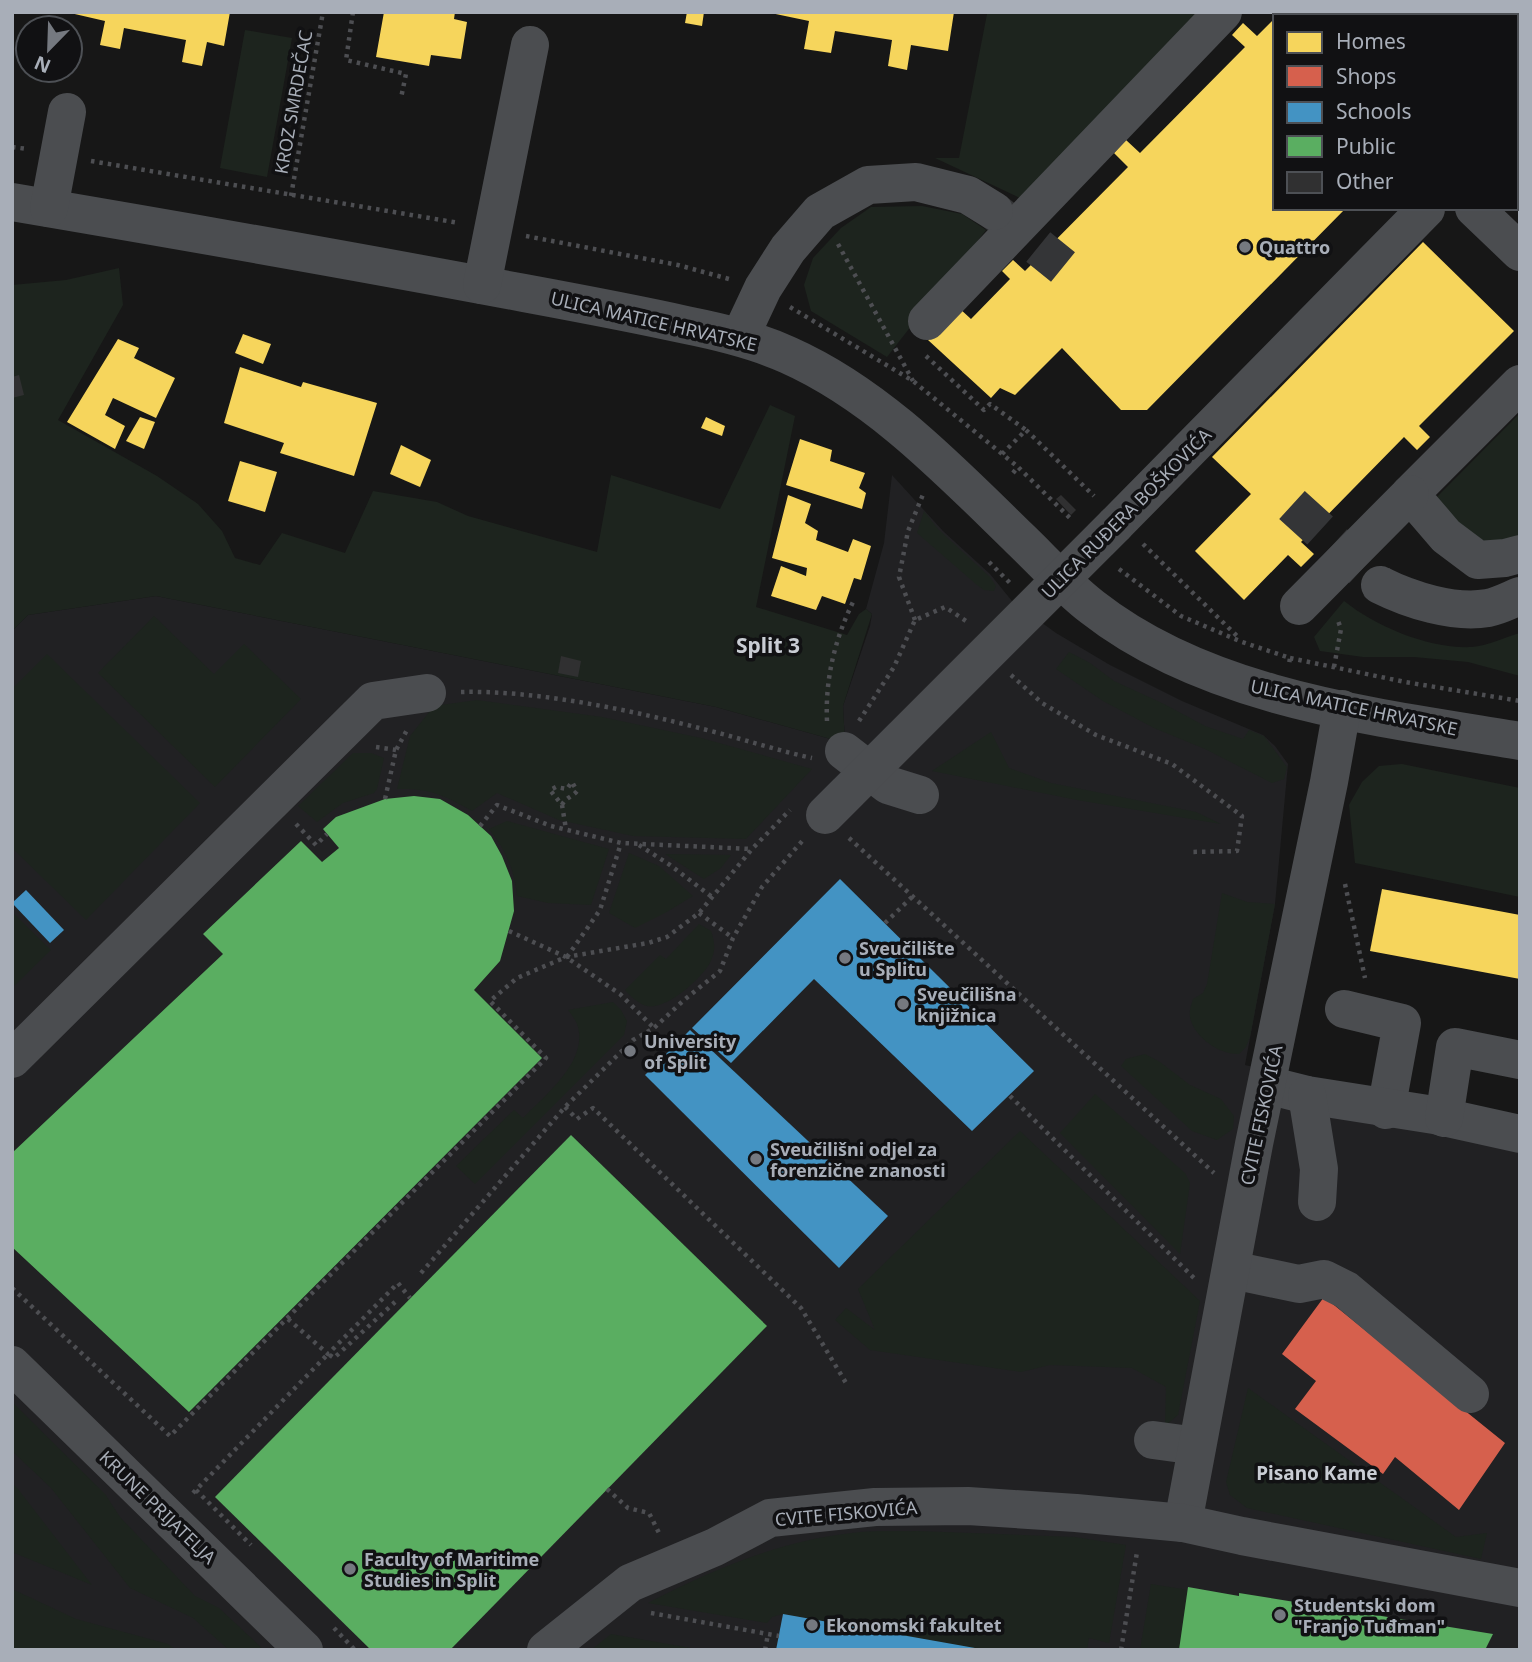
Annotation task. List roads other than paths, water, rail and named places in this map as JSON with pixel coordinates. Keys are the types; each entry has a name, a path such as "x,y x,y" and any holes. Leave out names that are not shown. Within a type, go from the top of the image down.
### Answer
{"street":[{"path":"923,335 1223,12"},
{"path":"482,285 530,45"},
{"path":"49,208 67,112"},
{"path":"740,337 769,278 788,249 820,212 868,186 916,183 968,195 994,211"},
{"name":"ULICA MATICE HRVATSKE","path":"12,202 482,285 740,337 789,355 837,381 893,421 940,462 1090,606 1142,642 1205,671 1342,709 1520,741"},
{"name":"ULICA RUĐERA BOŠKOVIĆA","path":"811,808 1115,535 1424,210"},
{"path":"1476,210 1520,252"},
{"path":"1317,609 1410,494 1520,384"},
{"path":"1410,494 1446,536 1478,560 1520,554"},
{"path":"1380,584 1408,599 1448,607 1489,608 1520,596"},
{"path":"12,1059 373,701 427,693"},
{"name":"CVITE FISKOVIĆA","path":"1183,1523 1244,1199 1342,709"},
{"path":"844,751 888,785 920,795"},
{"path":"1344,1009 1402,1023 1386,1110"},
{"path":"1444,1118 1455,1047 1520,1060"},
{"path":"1267,1085 1307,1095 1520,1134"},
{"path":"1307,1095 1319,1169 1317,1202"},
{"path":"1232,1270 1299,1284 1324,1279 1346,1290 1470,1394"},
{"name":"KRUNE PRIJATELJA","path":"12,1365 304,1650"},
{"path":"1153,1440 1197,1446"},
{"name":"CVITE FISKOVIĆA","path":"546,1650 630,1583 715,1547 770,1518 875,1507 968,1506 1183,1523 1520,1588"}],"tunnel":[{"path":"994,211 1063,267"},
{"path":"1292,505 1380,585"}],"place":[{"name":"Quattro","path":"1245,247"},
{"name":"Sveučilište u Splitu","path":"845,958"},
{"name":"Sveučilišna knjižnica","path":"903,1004"},
{"name":"University of Split","path":"630,1051"},
{"name":"Sveučilišni odjel za forenzične znanosti","path":"756,1159"},
{"name":"Faculty of Maritime Studies in Split","path":"350,1569"},
{"name":"Studentski dom \"Franjo Tuđman\"","path":"1280,1615"},
{"name":"Ekonomski fakultet","path":"812,1625"}],"district":[{"name":"Split 3","path":"768,645"},
{"name":"Pisano Kame","path":"1317,1473"}]}
